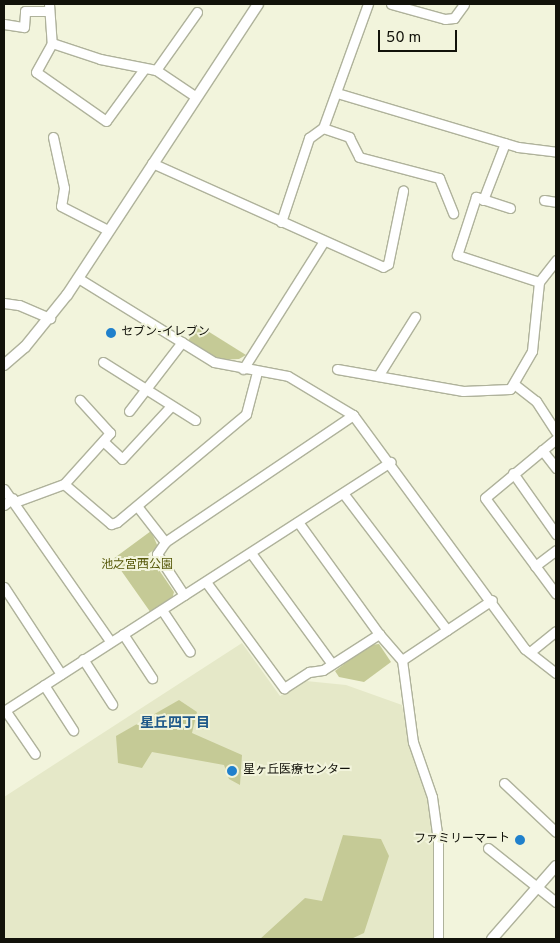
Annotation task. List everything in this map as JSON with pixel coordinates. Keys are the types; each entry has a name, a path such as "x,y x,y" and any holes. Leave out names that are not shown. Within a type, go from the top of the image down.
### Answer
{"street":[{"path":"4,365 25,347 50,318 258,4"},
{"path":"281,222 308,138 323,128 368,4"},
{"path":"391,4 445,19 454,18 464,4"},
{"path":"4,24 24,27 25,11 48,7 52,42 36,72 106,121 144,69"},
{"path":"156,70 197,12"},
{"path":"52,42 100,60 156,70 196,97"},
{"path":"337,93 505,143 556,152"},
{"path":"323,128 348,137 360,157 439,178 453,213"},
{"path":"53,137 64,188 61,206 108,230"},
{"path":"483,200 505,143"},
{"path":"152,162 383,267 388,264 403,191"},
{"path":"510,208 476,197 457,255 538,282"},
{"path":"544,200 556,202"},
{"path":"243,369 324,241"},
{"path":"337,369 463,391 510,390 532,351 538,282 556,260"},
{"path":"78,278 214,362 257,372 288,376 353,415 391,462 530,652 556,673"},
{"path":"4,303 19,305 50,318"},
{"path":"378,376 415,317"},
{"path":"129,411 182,342"},
{"path":"103,362 146,391 195,420"},
{"path":"64,484 111,524 137,506 246,414 257,372"},
{"path":"514,384 536,401 556,432"},
{"path":"4,506 14,500 64,484 110,433 80,400"},
{"path":"103,440 122,459 171,406"},
{"path":"184,595 157,554 165,542 353,415"},
{"path":"556,439 485,498 556,594"},
{"path":"542,450 556,468"},
{"path":"34,754 4,711 110,641 206,582 391,462"},
{"path":"513,473 556,534"},
{"path":"4,489 14,500 110,641"},
{"path":"343,493 447,630"},
{"path":"137,506 165,542"},
{"path":"298,522 379,634 402,660 413,742 432,797 438,840 438,939"},
{"path":"535,566 556,550"},
{"path":"251,553 332,664"},
{"path":"206,582 284,688 309,672 323,670 379,634"},
{"path":"4,587 61,674"},
{"path":"402,660 492,600"},
{"path":"162,610 190,652"},
{"path":"530,652 556,631"},
{"path":"123,634 152,678"},
{"path":"83,660 112,704"},
{"path":"44,685 73,730"},
{"path":"504,783 556,832"},
{"path":"488,848 556,902"},
{"path":"492,939 556,866"}],"shaded area":[{"name":"星ヶ丘医療センター","path":"242,643 280,696 306,681 346,685 402,705 410,745 428,797 434,834 434,939 4,939 4,797"}],"green space":[{"path":"198,325 246,355 239,359 218,360 188,341"},
{"name":"池之宮西公園","path":"151,531 158,547 148,554 174,592 172,599 151,613 113,559"},
{"path":"379,644 391,662 364,682 339,677 335,671 369,645"},
{"path":"179,700 197,712 192,733 242,755 240,785 229,779 224,765 152,752 142,768 118,763 116,736"},
{"path":"343,835 381,839 389,856 364,933 351,939 260,939 305,898 322,901"}],"place":[{"name":"セブン-イレブン","path":"111,333"},
{"name":"星ヶ丘医療センター","path":"232,771"},
{"name":"ファミリーマート","path":"520,840"}],"district":[{"name":"星丘四丁目","path":"175,724"}]}
